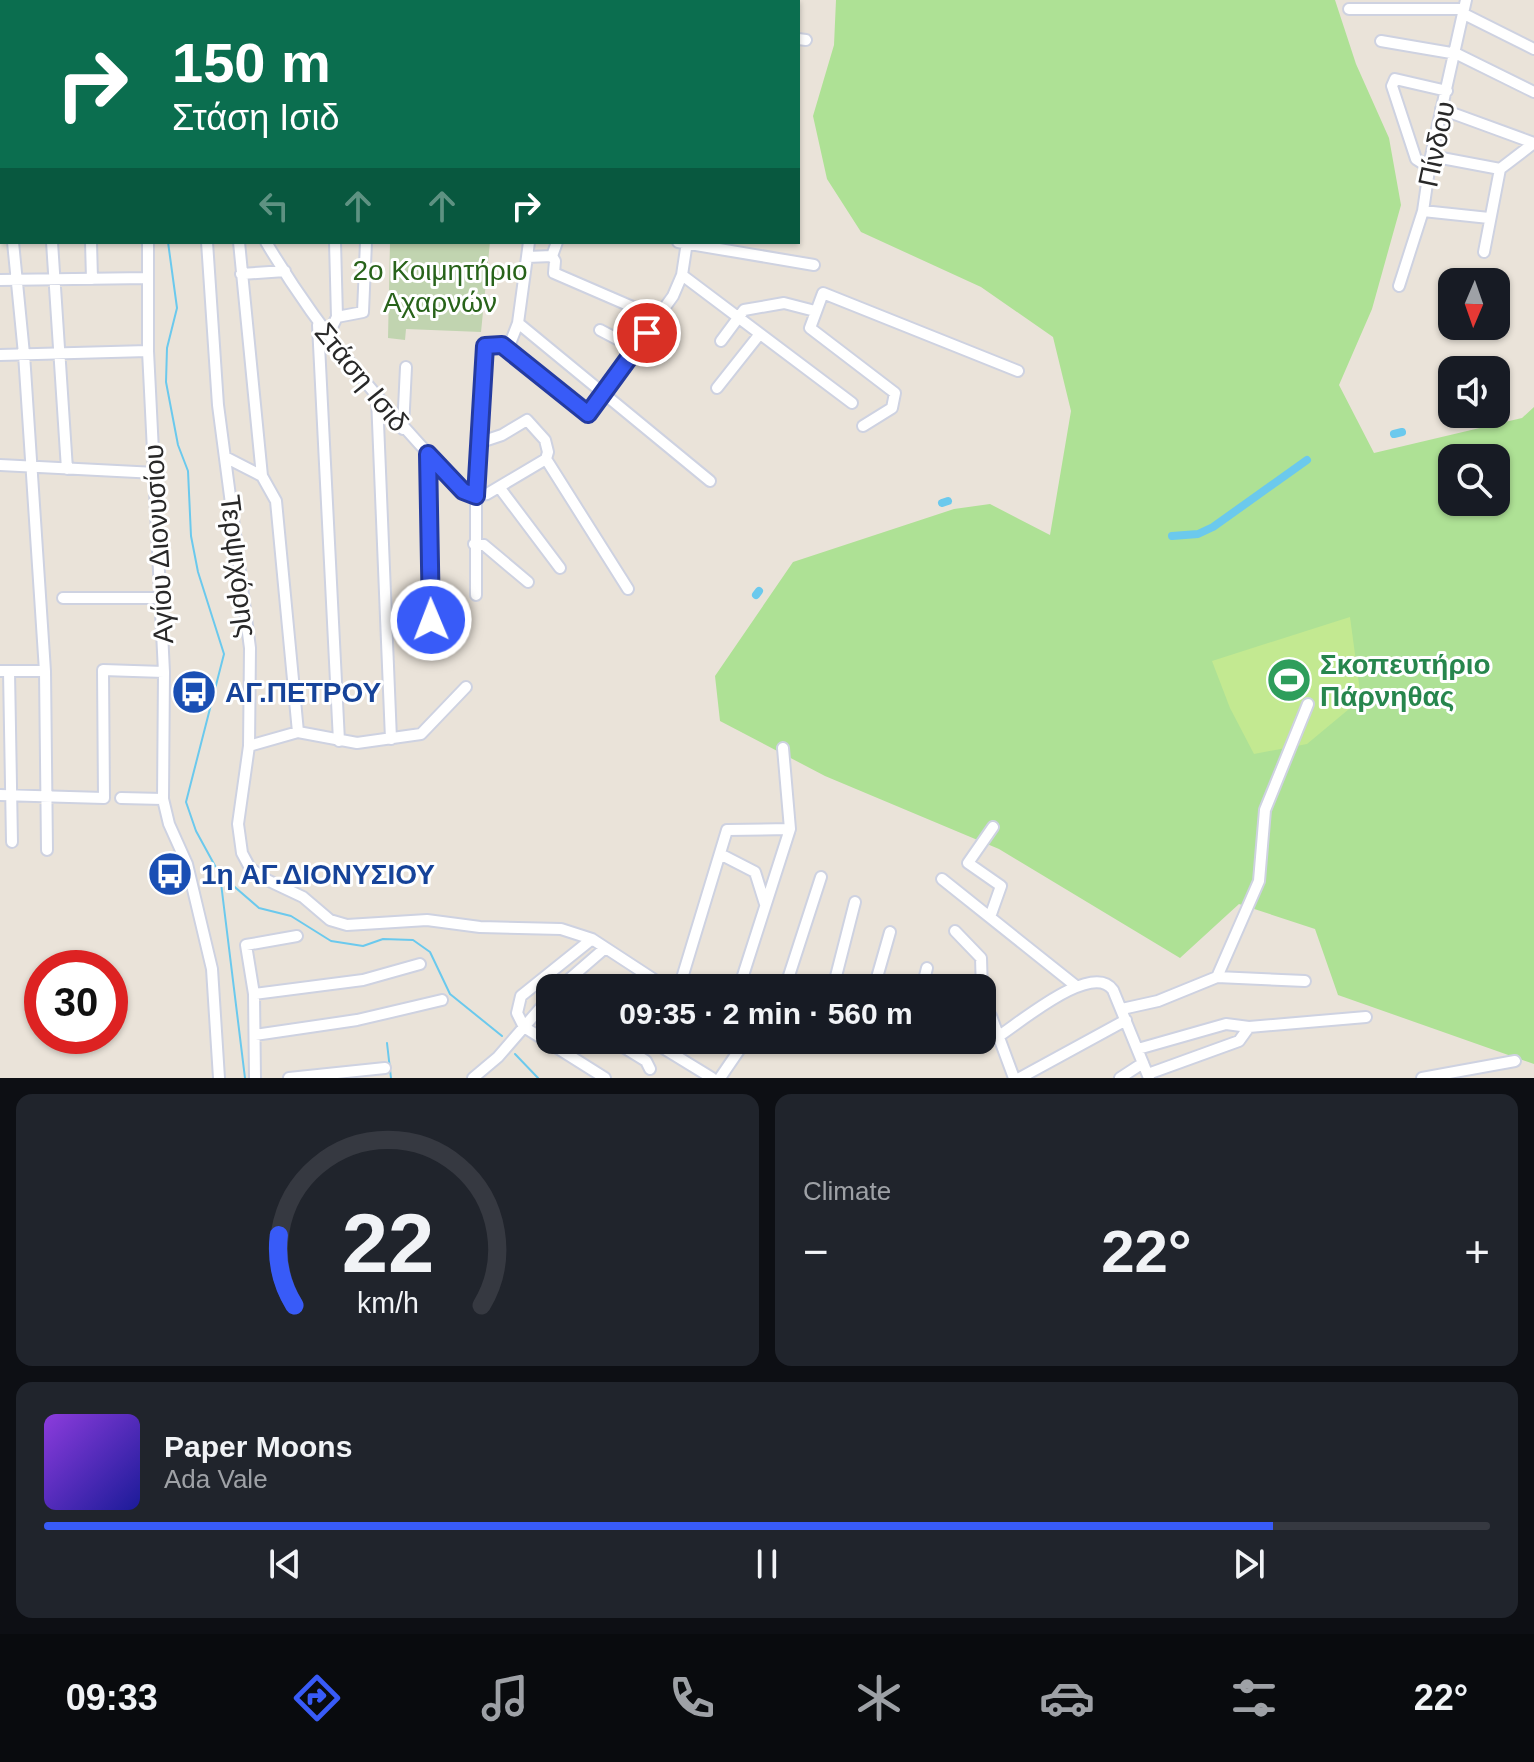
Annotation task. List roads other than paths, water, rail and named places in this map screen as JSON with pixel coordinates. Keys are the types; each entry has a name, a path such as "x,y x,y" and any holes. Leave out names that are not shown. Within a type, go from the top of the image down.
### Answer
{"street":[{"path":"1349,9 1465,8 1534,49"},
{"name":"Πίνδου","path":"1399,286 1423,211 1431,156 1457,54 1465,8"},
{"path":"1381,41 1457,54 1534,92"},
{"path":"1430,168 1416,159 1392,86 1395,79 1447,91"},
{"path":"1441,109 1534,143"},
{"path":"1484,252 1500,169 1534,143"},
{"path":"1431,156 1500,169"},
{"path":"1423,211 1489,218"},
{"path":"13,244 24,354 45,671 47,850"},
{"path":"52,244 67,469"},
{"path":"91,244 92,279"},
{"name":"Αγίου Διονυσίου","path":"148,244 148,351 164,672 163,799 169,824 187,864 212,969 219,1078"},
{"name":"Τερψιχόρης","path":"207,244 214,361 247,604 251,676 249,746 238,824 242,853 258,875 303,897 330,920 356,925 427,920 480,927 548,927 592,939 644,974"},
{"path":"239,244 262,476 276,501 298,732"},
{"name":"Στάση Ισιδ","path":"267,244 321,328 377,398 463,491 476,496"},
{"path":"275,258 278,244"},
{"path":"335,244 337,317 332,327 321,328 339,741"},
{"path":"337,317 363,312 366,244"},
{"path":"508,349 518,323 529,244"},
{"path":"556,244 552,256 554,273 658,318"},
{"path":"476,595 474,544 485,346 495,343 508,349 588,414 658,318 682,275 684,244"},
{"path":"690,244 814,265"},
{"path":"527,257 552,256"},
{"path":"241,274 285,271"},
{"path":"682,275 736,319 852,403"},
{"path":"0,280 148,278"},
{"path":"863,426 892,408 895,393 810,328 823,293 1018,371"},
{"path":"721,341 744,310 764,304 784,303 815,311"},
{"path":"518,323 710,481"},
{"path":"600,330 636,349"},
{"path":"717,388 759,335"},
{"path":"0,355 148,351"},
{"path":"403,429 406,367"},
{"path":"377,398 391,739"},
{"path":"476,496 499,487 546,459 548,452 545,440 527,420 502,435 478,443"},
{"path":"428,454 431,647"},
{"path":"225,457 262,476"},
{"path":"546,459 628,589"},
{"path":"0,465 156,473"},
{"path":"499,487 560,568"},
{"path":"474,544 484,545 528,582"},
{"path":"63,598 161,598"},
{"path":"5,796 104,798 103,670 164,672"},
{"path":"12,842 5,796 4,671 45,671"},
{"path":"249,746 298,732 339,741 391,739 427,731 466,687"},
{"path":"1217,977 1259,881 1265,810 1308,704"},
{"path":"743,974 790,829 783,748"},
{"path":"121,798 163,799"},
{"path":"990,917 1001,886 968,863 993,827"},
{"path":"683,974 727,830 790,829"},
{"path":"720,854 755,872 765,904"},
{"path":"790,974 821,877"},
{"path":"942,879 1076,986"},
{"path":"837,974 855,902"},
{"path":"955,931 981,958 981,974"},
{"path":"878,974 890,932"},
{"path":"255,1078 254,994 246,945 297,936"},
{"path":"592,939 521,996 517,1013 524,1027 605,1078"},
{"path":"576,974 604,949"},
{"path":"254,994 363,980 420,964"},
{"path":"926,974 927,968"},
{"path":"1122,1009 1158,1001 1217,977 1305,981"},
{"path":"999,1036 1076,986 1096,979 1104,981 1113,990 1147,1072"},
{"path":"255,1035 357,1020 442,1000"},
{"path":"473,1078 492,1063 536,1014"},
{"path":"1138,1049 1226,1024 1249,1027 1366,1017"},
{"path":"996,1028 1017,1078 1126,1020"},
{"path":"1120,1078 1239,1041 1249,1027"},
{"path":"635,1054 646,1061 650,1069"},
{"path":"673,1054 712,1078"},
{"path":"720,1078 736,1054"},
{"path":"1422,1078 1515,1061"},
{"path":"289,1078 385,1068"}],"waterway":[{"path":"168,244 177,308 167,348 166,382 178,445 188,471 191,536 198,572 224,654 186,802 196,831 220,875 245,1078"},
{"path":"1394,434 1402,432"},
{"path":"1172,536 1198,534 1213,527 1307,460"},
{"path":"942,503 948,501"},
{"path":"756,595 759,591"},
{"path":"222,876 259,908 291,916 331,941 363,946 383,939 413,940 430,952 450,994 502,1036"},
{"path":"387,1043 391,1078"},
{"path":"515,1054 538,1078"}],"place":[{"name":"Σκοπευτήριο Πάρνηθας","path":"1289,680"},
{"name":"ΑΓ.ΠΕΤΡΟΥ","path":"194,692"},
{"name":"1η ΑΓ.ΔΙΟΝΥΣΙΟΥ","path":"170,874"}],"park label":[{"name":"2ο Κοιμητήριο Αχαρνών","path":"440,286"}]}
